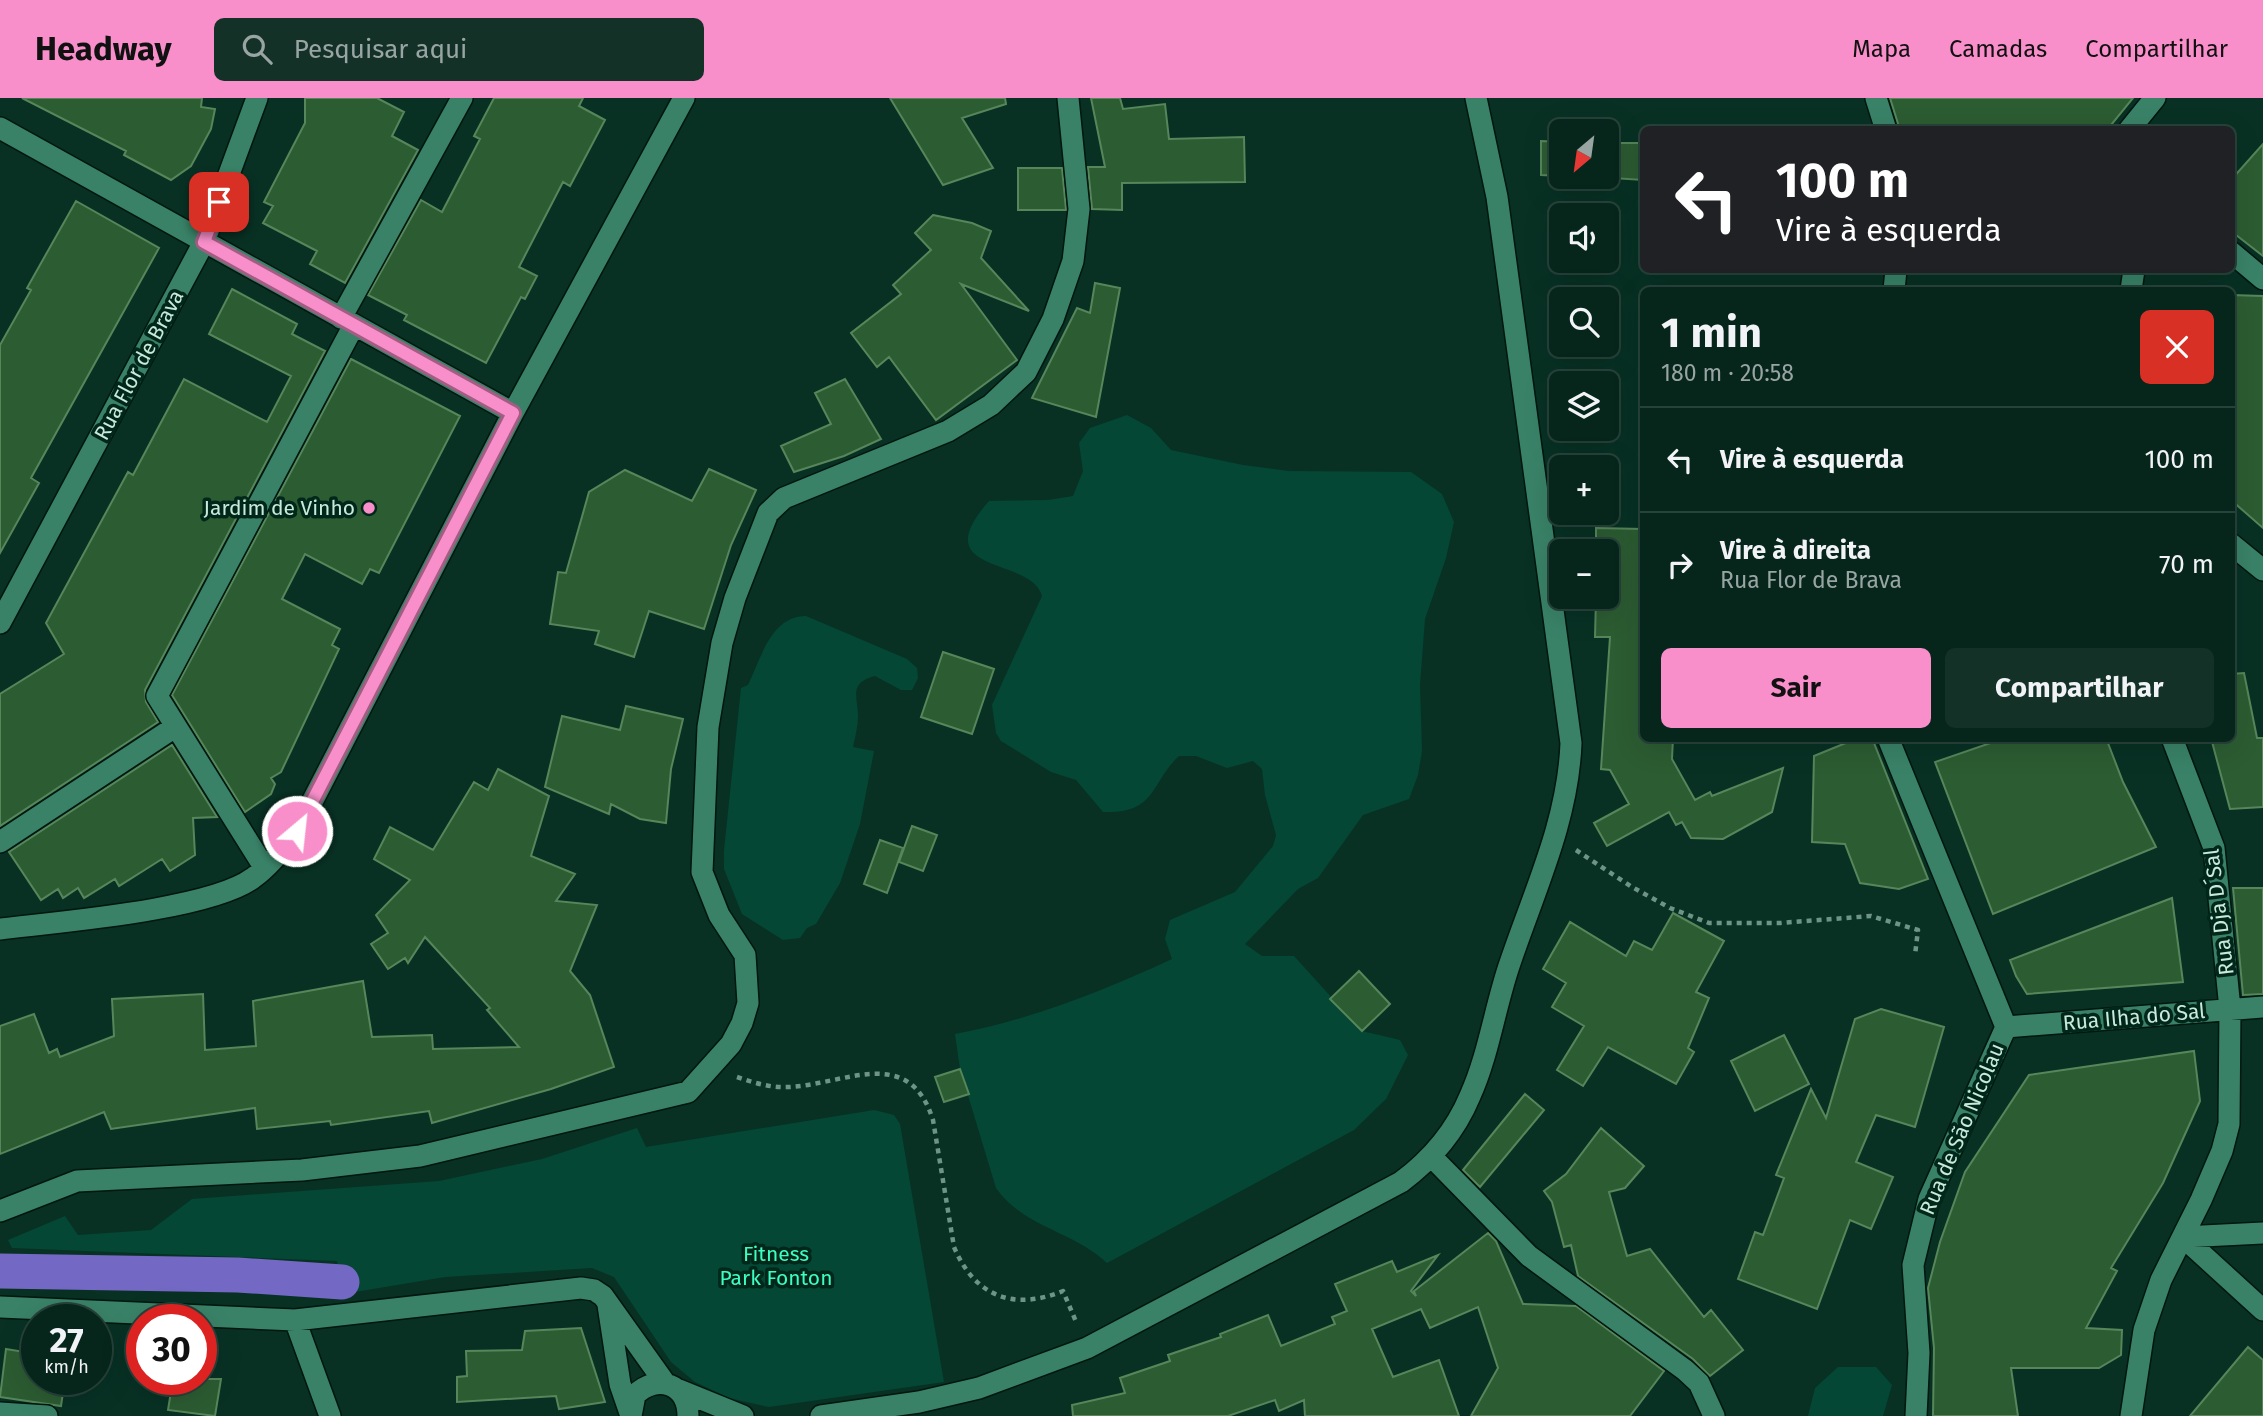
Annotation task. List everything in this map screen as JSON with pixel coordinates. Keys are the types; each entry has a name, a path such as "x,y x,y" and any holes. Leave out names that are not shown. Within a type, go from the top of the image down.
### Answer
{"street":[{"name":"Rua Flor de Brava","path":"0,623 204,242 257,98"},
{"path":"264,867 158,696 462,98"},
{"path":"0,929 115,913 226,893 253,878 297,831 513,413 684,98"},
{"path":"0,1211 77,1181 302,1170 368,1164 433,1153 688,1092 731,1044 742,1023 748,1003 745,955 719,915 702,872 708,726 722,643 747,562 768,513 784,498 947,431 991,405 1026,372 1053,319 1073,261 1079,209 1068,98"},
{"path":"821,1416 919,1402 979,1388 1087,1348 1401,1182 1432,1157 1450,1133 1471,1095 1510,964 1555,836 1570,778 1568,710 1497,197 1476,98"},
{"path":"1876,98 1885,126"},
{"path":"2132,126 2155,98"},
{"path":"0,128 513,413"},
{"path":"2235,255 2263,279"},
{"path":"2235,547 2263,570"},
{"path":"0,842 175,727"},
{"name":"Rua de São Nicolau","path":"1890,742 2006,1027 1929,1199 1913,1265 1919,1353 1916,1416"},
{"name":"Rua Dja D´Sal","path":"2131,1416 2144,1330 2161,1280 2222,1151 2229,1124 2230,1009 2214,848 2174,742"},
{"name":"Rua Ilha do Sal","path":"2006,1027 2263,1007"},
{"path":"1432,1157 1529,1256 1685,1370 1699,1383 1714,1416"},
{"path":"2183,1237 2263,1233"},
{"path":"2183,1237 2263,1310"},
{"path":"0,1307 295,1320 581,1288 594,1290 672,1386 685,1397 688,1416"},
{"path":"608,1305 620,1384 631,1416"},
{"path":"295,1320 330,1416"},
{"path":"631,1416 635,1395 643,1387 672,1386 743,1416"},
{"path":"0,1413 47,1416"}],"path":[{"path":"1555,836 1632,887 1670,908 1709,923 1780,923 1871,916 1917,930 1915,955"},
{"path":"709,1067 759,1084 790,1087 885,1073 918,1089 927,1101 933,1120 954,1247 962,1266 985,1289 1014,1300 1042,1299 1063,1291 1077,1325"}],"green space":[{"path":"1127,415 1151,428 1171,450 1243,465 1288,471 1411,472 1442,494 1454,522 1446,558 1425,619 1420,685 1422,751 1418,775 1409,799 1363,815 1318,878 1298,889 1245,944 1262,956 1294,956 1362,1031 1400,1040 1408,1055 1386,1099 1354,1130 1107,1263 1079,1243 1020,1212 996,1188 960,1069 955,1034 1011,1021 1066,1003 1172,959 1165,939 1170,920 1235,892 1273,846 1276,835 1265,795 1262,769 1253,761 1227,768 1196,756 1179,756 1143,802 1134,808 1103,812 1076,780 1051,772 1001,741 996,733 992,705 1042,596 1034,584 1020,575 987,562 974,553 968,542 972,525 989,501 1048,500 1073,496 1083,471 1079,443 1090,428"},
{"path":"806,616 907,659 917,668 918,678 912,690 901,690 875,676 858,687 858,721 853,747 874,751 860,824 840,883 816,924 807,928 800,938 783,940 742,914 724,869 724,850 741,688 748,685 763,651 776,631 794,618"},
{"name":"Fitness Park Fonton","path":"874,1110 894,1115 900,1124 944,1382 769,1407 729,1398 695,1382 671,1362 614,1277 592,1268 445,1277 343,1294 337,1261 12,1248 8,1240 65,1216 78,1235 151,1230 192,1199 439,1181 542,1159 637,1128 646,1147"},
{"path":"1838,1367 1876,1367 1892,1385 1883,1416 1808,1416 1815,1388"}],"building":[{"path":"22,98 202,98 201,107 215,109 211,129 191,166 171,180 124,155 126,151"},
{"path":"305,98 377,98 404,112 392,136 418,150 345,283 310,264 317,251 263,223 273,206 264,202 305,123"},
{"path":"494,98 583,98 579,106 605,120 570,186 563,182 519,267 537,276 525,299 521,297 486,363 404,320 407,315 368,295 421,200 442,212 480,139 474,136"},
{"path":"890,98 1005,98 1006,104 962,118 993,168 943,185"},
{"path":"1091,98 1120,98 1123,109 1165,104 1169,139 1244,137 1245,182 1122,183 1122,210 1092,209 1088,167 1105,167"},
{"path":"1890,98 2133,98 2110,126 1899,126"},
{"path":"1541,141 1549,141 1549,175 1541,175"},
{"path":"1619,143 1640,143 1640,180 1619,178"},
{"path":"2263,144 2263,256 2235,234 2235,176"},
{"path":"1018,168 1062,168 1066,210 1018,210"},
{"path":"76,201 159,248 31,478 39,483 0,553 0,345 31,290 27,288"},
{"path":"933,215 972,223 991,231 981,258 1029,311 961,284 1017,360 936,420 889,357 877,367 851,333 901,294 893,285 931,250 915,233"},
{"path":"1095,283 1120,288 1096,417 1032,398 1077,308 1090,313"},
{"path":"232,289 297,324 292,334 325,351 145,690 146,702 158,722 0,826 0,694 64,654 46,623 128,472 133,475 184,379 267,422 291,376 209,334"},
{"path":"2235,295 2263,296 2263,528 2235,504"},
{"path":"351,359 460,416 379,573 370,569 362,584 305,554 282,599 340,629 332,645 339,649 281,772 271,778 275,784 271,794 245,812 172,695"},
{"path":"845,379 881,439 844,456 794,472 781,446 831,424 815,393"},
{"path":"709,469 756,490 731,545 704,629 649,611 634,657 595,644 599,631 550,624 558,572 566,573 589,492 625,470 692,501"},
{"path":"1596,528 1640,529 1640,742 1673,742 1672,759 1695,800 1710,792 1712,796 1783,768 1772,812 1723,839 1691,838 1682,822 1676,825 1669,812 1607,846 1594,823 1629,804 1610,770 1601,769 1610,637 1595,637 1596,609 1619,609 1619,539 1596,539"},
{"path":"943,652 994,669 972,734 921,717"},
{"path":"2244,673 2257,738 2263,738 2263,807 2230,809 2212,742 2235,742 2235,674"},
{"path":"626,706 683,719 671,769 666,823 640,819 611,804 609,814 545,787 562,716 620,730"},
{"path":"1848,742 1874,742 1928,879 1899,889 1860,883 1845,844 1812,842 1814,756"},
{"path":"1993,742 2108,742 2123,782 2156,847 1993,914 1935,762"},
{"path":"172,745 217,817 193,818 195,855 170,871 162,859 119,886 115,879 84,898 78,888 63,898 58,889 41,900 9,852"},
{"path":"498,769 549,796 531,856 575,874 556,901 597,905 570,971 590,995 614,1067 551,1089 432,1123 429,1111 331,1125 330,1121 257,1129 255,1108 111,1129 104,1112 0,1154 0,1026 34,1014 49,1053 57,1049 60,1057 114,1036 112,999 203,994 205,1050 256,1046 253,1001 363,981 372,1037 432,1035 433,1049 519,1047 487,1010 490,1008 425,937 408,963 405,958 388,969 371,944 388,933 376,915 410,880 374,859 390,827 433,850 474,782 488,790"},
{"path":"912,826 937,835 923,871 899,862"},
{"path":"880,840 903,848 887,893 864,884"},
{"path":"2233,888 2263,888 2263,994 2243,995"},
{"path":"2172,898 2183,982 2027,994 2016,976 2010,960"},
{"path":"1673,913 1724,941 1696,992 1709,998 1688,1048 1694,1052 1676,1084 1608,1047 1583,1086 1557,1070 1584,1026 1552,1007 1566,983 1543,969 1570,922 1626,956 1634,941 1652,950"},
{"path":"1359,971 1390,1004 1362,1031 1330,999"},
{"path":"1881,1009 1944,1027 1915,1127 1876,1115 1856,1162 1893,1177 1871,1229 1850,1220 1817,1309 1738,1279 1755,1232 1763,1235 1784,1178 1776,1175 1811,1089 1826,1118 1855,1019"},
{"path":"1784,1035 1809,1084 1755,1111 1731,1061"},
{"path":"2194,1051 2200,1101 2163,1183 2111,1268 2117,1271 2086,1328 2122,1330 2121,1355 2099,1368 2011,1368 2018,1416 1933,1416 1934,1348 1928,1288 1940,1242 1965,1172 2029,1075"},
{"path":"960,1069 969,1094 944,1102 935,1077"},
{"path":"1525,1094 1544,1110 1480,1187 1463,1170"},
{"path":"1601,1128 1644,1166 1625,1188 1609,1192 1627,1256 1650,1249 1704,1317 1711,1310 1743,1350 1710,1376 1693,1359 1578,1276 1571,1245 1564,1247 1552,1202 1544,1191 1566,1174"},
{"path":"1488,1233 1496,1241 1523,1304 1576,1306 1664,1371 1630,1416 1471,1416 1498,1368 1478,1307 1430,1328 1421,1309 1372,1329 1393,1377 1439,1360 1459,1416 1305,1416 1304,1400 1279,1411 1275,1400 1228,1416 1073,1416 1072,1405 1125,1393 1120,1378 1170,1361 1168,1355 1221,1337 1220,1334 1268,1315 1281,1346 1335,1324 1332,1317 1347,1311 1335,1284 1392,1261 1397,1272 1438,1255 1411,1291 1416,1296 1414,1291"},
{"path":"581,1328 605,1402 559,1409 556,1396 457,1402 457,1377 467,1376 466,1351 522,1350 525,1331"},
{"path":"2248,1347 2263,1360 2263,1416 2190,1416"},
{"path":"6,1349 21,1351 21,1395 63,1395 61,1406 0,1397"},
{"path":"217,1379 221,1379 215,1416 168,1410 170,1395 217,1395"}],"waterway":[{"path":"0,1271 238,1275 342,1282"}],"place":[{"name":"Jardim de Vinho","path":"369,508"}],"route":[{"path":"219,202 204,242 513,413 297,831"}]}
